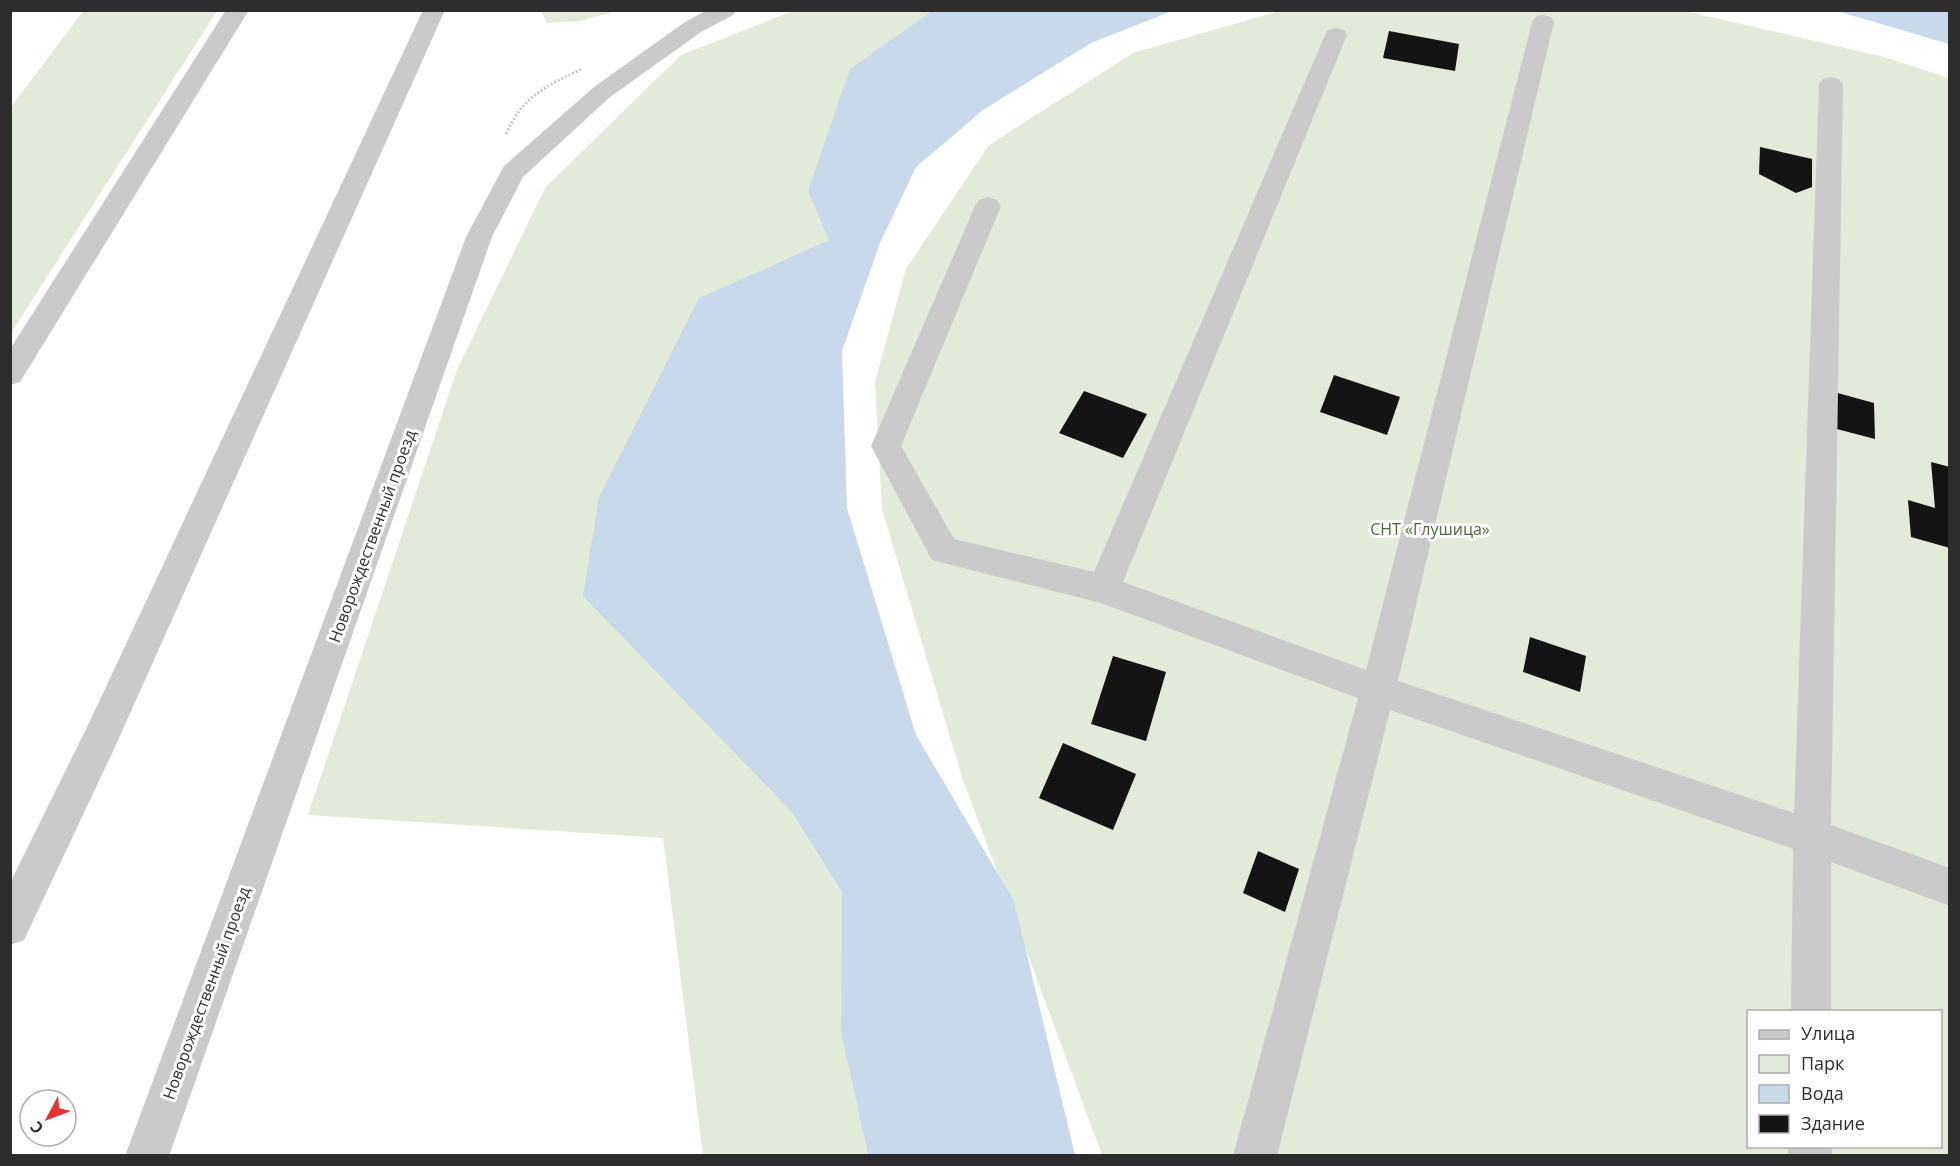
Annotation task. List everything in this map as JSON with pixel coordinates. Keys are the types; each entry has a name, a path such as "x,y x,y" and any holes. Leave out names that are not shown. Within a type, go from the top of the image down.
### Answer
{"street":[{"path":"10,374 238,10"},
{"path":"10,926 102,735 434,10"},
{"name":"Новорождественный проезд","path":"147,1155 479,237 513,172 602,92 693,27 725,10"},
{"path":"1255,1155 1378,690 1543,22"},
{"path":"1103,589 1336,35"},
{"path":"1811,1010 1812,837 1831,84"},
{"path":"988,206 886,446 944,550 1103,589 1378,690 1812,837 1950,887"}],"green space":[{"path":"84,10 217,11 11,333 11,107"},
{"path":"541,11 617,11 580,21 547,23"},
{"path":"793,11 932,11 850,70 829,240 699,298 791,811 842,894 841,1033 868,1155 703,1155 663,838 308,815 457,370 545,188 681,55"},
{"name":"СНТ «Глушица»","path":"1280,11 1685,11 1884,57 1949,78 1949,1155 1102,1155 962,777 882,509 875,382 906,269 989,145 1133,53"}],"water":[{"path":"932,11 1172,11 1091,43 983,110 916,167 880,243 842,351 847,508 916,735 1014,901 1075,1155 868,1155 841,1033 842,893 791,811 583,596 599,497 699,298 829,240 808,191 850,69"},
{"path":"1837,11 1949,11 1949,44"}],"building":[{"path":"1389,31 1459,44 1455,71 1383,58"},
{"path":"1760,147 1812,159 1812,187 1796,193 1759,174"},
{"path":"1334,375 1400,397 1387,435 1320,412"},
{"path":"1084,391 1147,414 1123,458 1059,433"},
{"path":"1834,392 1874,403 1875,439 1833,428"},
{"path":"1931,462 1950,467 1950,548 1911,537 1908,500 1935,508"},
{"path":"1530,637 1586,656 1580,692 1523,672"},
{"path":"1113,656 1166,672 1146,741 1091,724"},
{"path":"1063,743 1136,774 1113,830 1039,798"},
{"path":"1258,851 1299,869 1285,912 1243,893"}]}
